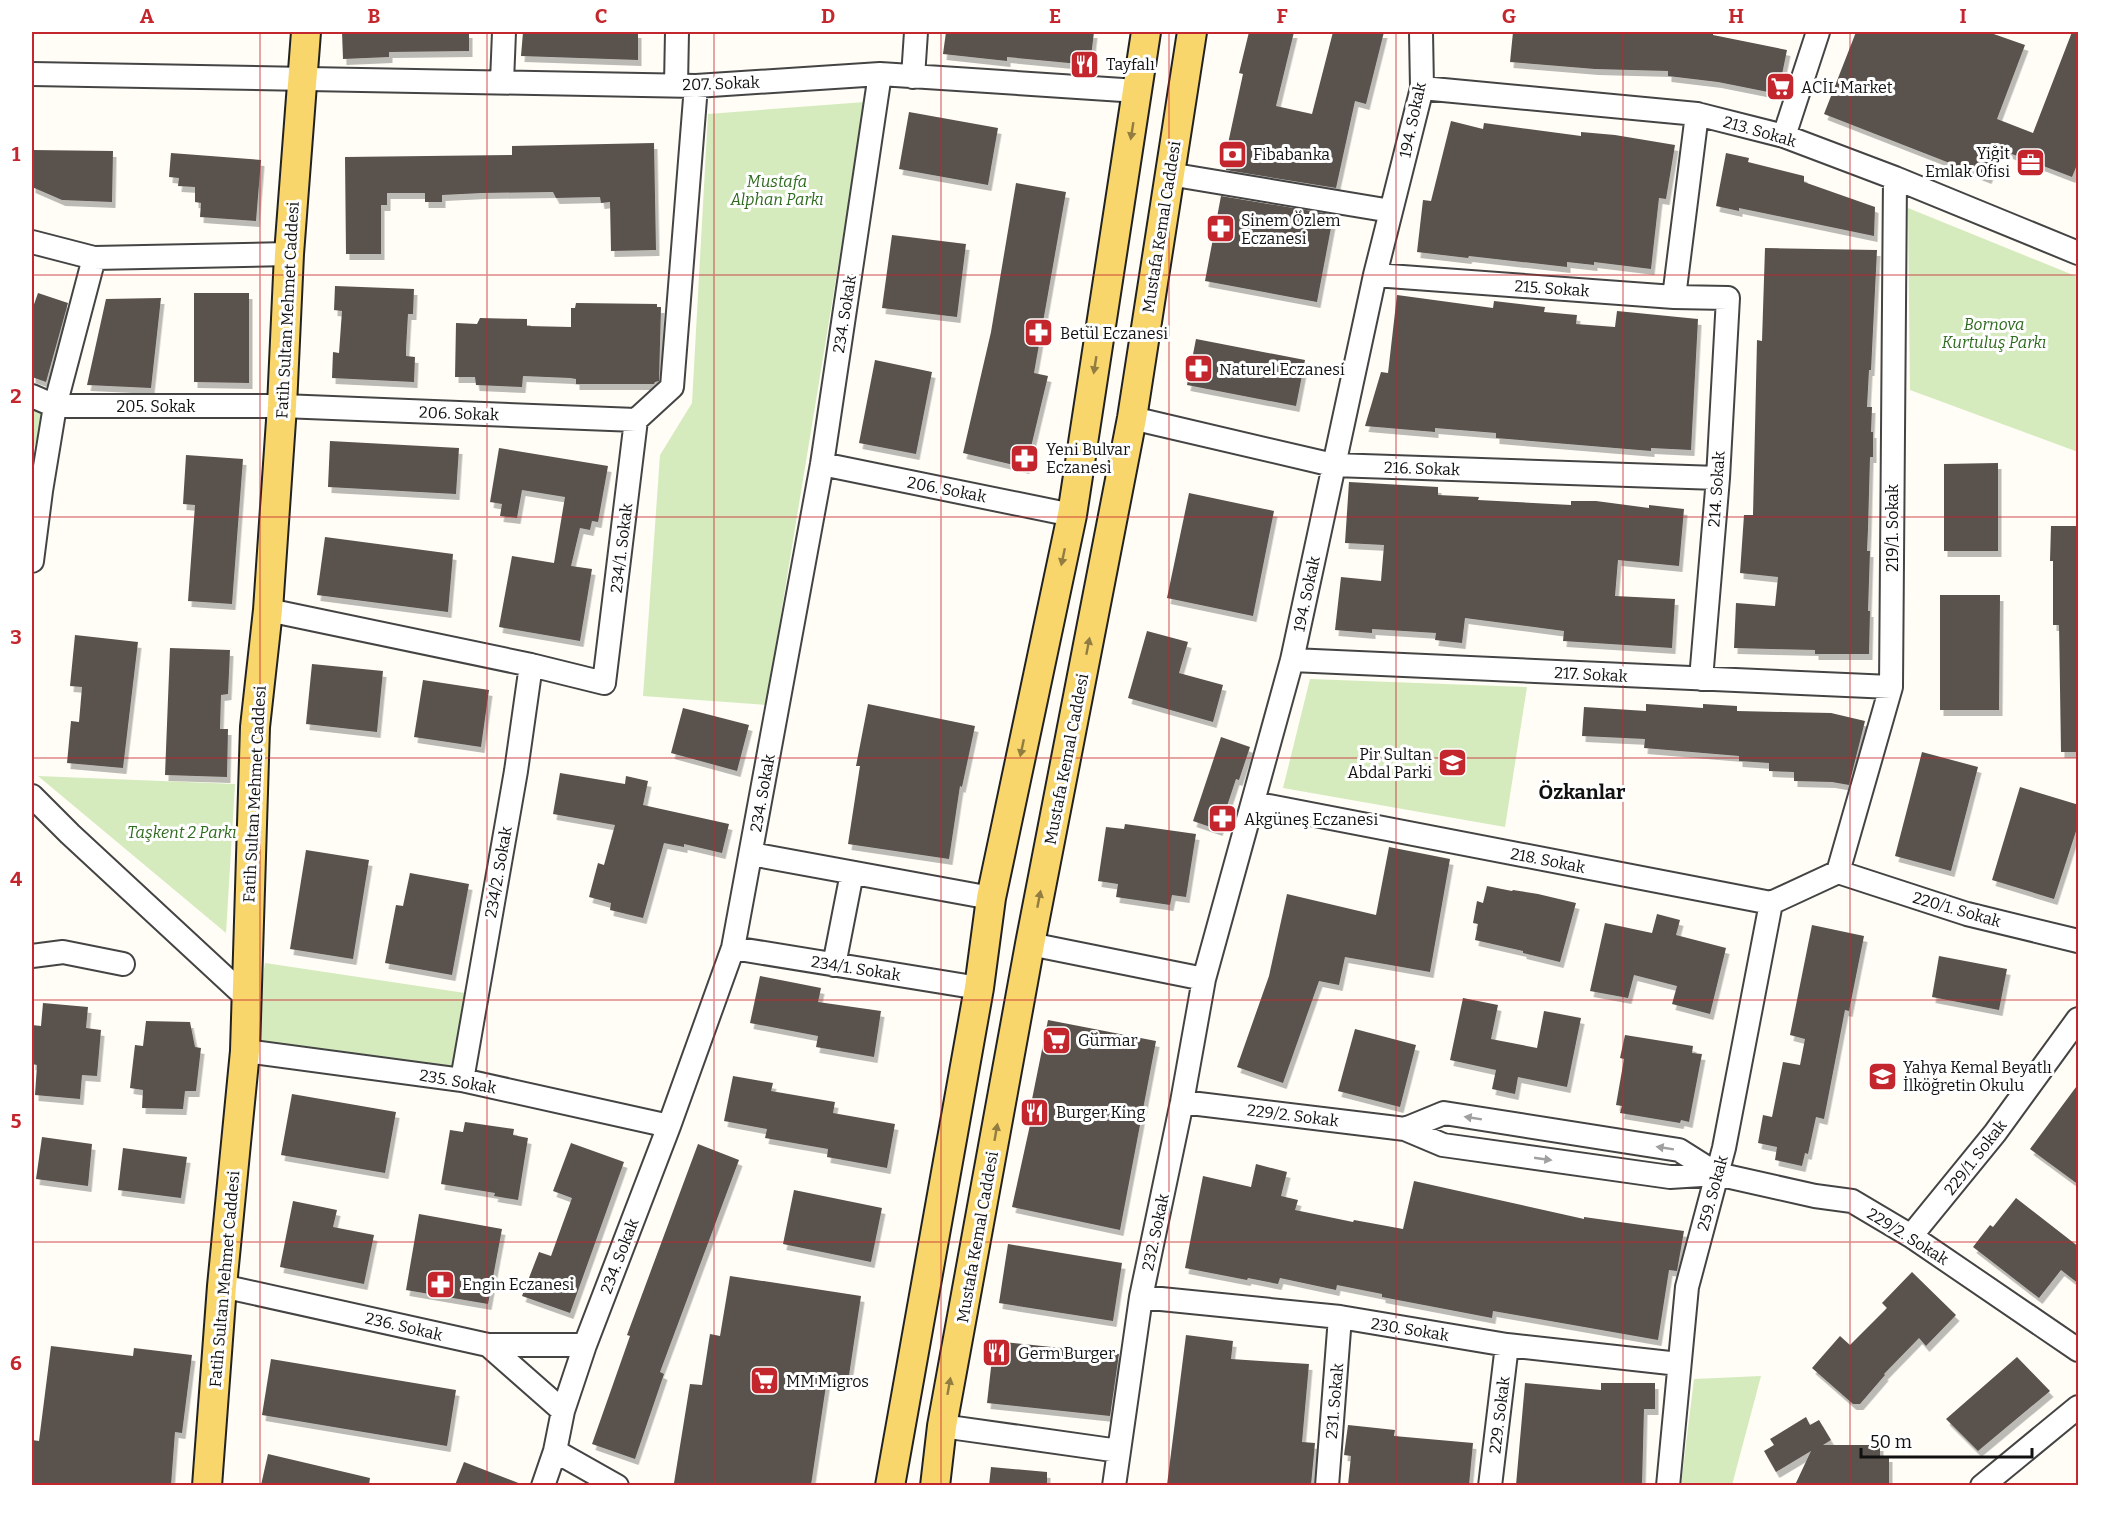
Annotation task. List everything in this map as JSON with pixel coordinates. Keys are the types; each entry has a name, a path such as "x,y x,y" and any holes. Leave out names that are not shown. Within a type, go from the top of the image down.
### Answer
{"main road":[{"name":"Fatih Sultan Mehmet Caddesi","path":"207,1485 222,1286 245,1051 255,727 268,610 282,406 288,254 306,32"},
{"path":"890,1485 979,988 991,898 1072,514 1146,32"},
{"name":"Mustafa Kemal Caddesi","path":"935,1485 942,1426 1030,944 1132,418 1192,32"}],"street":[{"path":"502,82 504,32"},
{"path":"636,420 672,387 686,86 677,32"},
{"path":"913,77 916,32"},
{"name":"194. Sokak","path":"1204,979 1292,660 1376,275 1422,88 1421,32"},
{"path":"1784,136 1818,32"},
{"name":"207. Sokak","path":"32,74 686,86 880,74 1138,91"},
{"name":"234. Sokak","path":"543,1485 555,1452 564,1411 585,1345 734,948 822,464 880,74"},
{"name":"213. Sokak","path":"1422,88 1697,114 1784,136 1894,177 2079,253"},
{"path":"1674,297 1697,114"},
{"path":"1169,174 1391,211"},
{"name":"219/1. Sokak","path":"1838,872 1891,687 1894,177"},
{"path":"32,242 94,258 288,254"},
{"path":"32,561 36,489 94,258"},
{"name":"215. Sokak","path":"1376,275 1674,297 1728,298"},
{"name":"214. Sokak","path":"1701,679 1718,478 1728,298"},
{"name":"205. Sokak","path":"32,396 55,406 282,406"},
{"name":"206. Sokak","path":"282,406 636,420"},
{"name":"216. Sokak","path":"1132,418 1333,465 1718,478"},
{"name":"234/1. Sokak","path":"268,610 531,665 604,683 636,420"},
{"name":"206. Sokak","path":"822,464 1072,514"},
{"name":"217. Sokak","path":"1292,660 1891,687"},
{"name":"234/2. Sokak","path":"462,1080 516,771 531,665"},
{"path":"32,796 62,827 246,997"},
{"name":"218. Sokak","path":"1253,803 1771,903"},
{"path":"751,854 991,898"},
{"path":"1771,903 1838,872"},
{"name":"220/1. Sokak","path":"1838,872 1967,914 2079,942"},
{"path":"834,965 852,873"},
{"name":"259. Sokak","path":"1668,1485 1687,1287 1724,1148 1771,903"},
{"path":"1030,944 1204,979"},
{"name":"234/1. Sokak","path":"734,948 979,988"},
{"path":"32,956 63,952 123,964"},
{"name":"232. Sokak","path":"1114,1485 1141,1297 1182,1102 1204,979"},
{"name":"229/1. Sokak","path":"1911,1236 1995,1133 2079,1018"},
{"name":"235. Sokak","path":"245,1051 462,1080 669,1126"},
{"name":"229/2. Sokak","path":"1182,1102 1405,1129"},
{"path":"1405,1129 1444,1113 1679,1150 1716,1174"},
{"path":"1405,1129 1443,1145 1670,1177 1716,1174"},
{"name":"229/2. Sokak","path":"1716,1174 1852,1202 1911,1236 2079,1350"},
{"name":"236. Sokak","path":"222,1286 488,1345 564,1411"},
{"name":"230. Sokak","path":"1141,1297 1340,1317 1507,1345 1679,1364"},
{"name":"231. Sokak","path":"1327,1485 1340,1317"},
{"path":"488,1345 585,1345"},
{"name":"229. Sokak","path":"1490,1485 1507,1345"},
{"path":"1982,1485 2079,1407"},
{"path":"942,1426 1119,1451"},
{"path":"555,1452 617,1485"}],"green space":[{"name":"Mustafa Alphan Parkı","path":"865,102 766,705 643,696 660,455 692,403 708,114"},
{"name":"Bornova Kurtuluş Parkı","path":"1908,208 2078,277 2078,452 1910,390"},
{"path":"32,400 47,406 32,454"},
{"path":"1310,679 1527,687 1505,827 1283,788"},
{"name":"Taşkent 2 Parkı","path":"38,776 235,784 226,933"},
{"path":"265,963 465,993 453,1072 253,1042"},
{"path":"1761,1376 1732,1485 1681,1485 1694,1379"}],"building":[{"path":"342,32 469,32 469,51 389,52 389,57 343,59"},
{"path":"523,32 638,32 638,60 521,56"},
{"path":"946,32 1094,32 1090,65 1007,57 1007,61 943,54"},
{"path":"1249,32 1294,32 1276,106 1312,114 1333,32 1384,32 1366,104 1355,101 1336,188 1226,170 1227,163 1224,162 1243,74 1239,73"},
{"path":"1513,32 1713,32 1713,35 1787,50 1778,94 1718,82 1668,76 1668,71 1595,69 1510,62"},
{"path":"1856,32 1988,32 2025,45 1997,119 2033,133 2072,32 2079,32 2079,160 2072,177 1999,149 1988,178 1824,114"},
{"path":"909,112 998,128 988,185 899,169"},
{"path":"1451,121 1483,129 1484,123 1581,136 1581,132 1615,135 1675,145 1666,199 1659,198 1651,269 1594,262 1594,265 1567,262 1567,267 1417,252 1423,200 1431,201"},
{"path":"654,143 656,250 611,251 610,202 601,203 600,197 556,198 553,192 482,193 442,195 442,202 425,202 425,193 387,193 387,205 381,205 381,254 346,254 345,157 512,155 512,146"},
{"path":"32,150 113,151 112,202 62,200 32,187"},
{"path":"171,153 261,160 256,221 200,217 201,203 195,202 195,187 178,186 179,178 169,177"},
{"path":"1726,153 1749,158 1748,162 1804,176 1804,182 1875,207 1874,236 1739,208 1739,211 1716,206"},
{"path":"1016,183 1066,192 1034,373 1048,376 1026,468 963,453 991,332"},
{"path":"1221,196 1330,214 1329,216 1333,217 1317,302 1205,281"},
{"path":"892,235 966,244 957,317 882,308"},
{"path":"1765,248 1877,250 1867,407 1872,407 1871,432 1873,432 1867,551 1870,551 1869,654 1815,654 1815,650 1734,648 1736,603 1775,606 1778,577 1740,573 1744,515 1753,515 1757,340 1762,341"},
{"path":"335,286 414,289 413,314 408,314 406,356 415,357 414,382 332,378 333,352 339,353 342,311 334,310"},
{"path":"38,293 68,303 46,382 32,377 32,310"},
{"path":"194,293 249,293 249,383 194,382"},
{"path":"1397,295 1493,308 1494,301 1545,307 1544,312 1577,315 1576,324 1615,327 1617,311 1698,319 1691,450 1651,448 1651,451 1496,438 1496,433 1435,428 1435,432 1365,426 1381,372 1388,373"},
{"path":"161,298 151,388 87,385 106,299"},
{"path":"576,303 657,304 657,307 661,307 659,381 654,384 576,384 576,379 570,378 523,376 522,387 476,385 475,377 455,377 456,323 477,324 480,318 527,319 527,326 571,327 571,308 575,308"},
{"path":"1196,339 1305,360 1296,406 1187,385"},
{"path":"875,360 932,372 916,454 859,443"},
{"path":"330,441 459,448 456,494 328,487"},
{"path":"499,448 608,466 598,522 592,521 590,530 580,528 571,566 592,569 580,641 499,627 512,556 554,563 565,497 522,490 517,518 500,516 502,504 490,502"},
{"path":"186,455 243,459 232,604 188,601 195,505 183,504"},
{"path":"1998,463 1998,551 1944,551 1944,464"},
{"path":"1349,482 1438,487 1438,495 1479,497 1478,500 1571,505 1571,501 1596,501 1649,508 1649,505 1684,509 1679,566 1618,560 1615,596 1675,599 1672,648 1563,641 1564,631 1465,618 1462,643 1435,640 1436,633 1372,629 1372,633 1335,630 1341,577 1381,581 1384,545 1345,543"},
{"path":"1189,493 1274,511 1253,616 1167,598"},
{"path":"2051,526 2079,526 2079,752 2061,752 2059,625 2053,625"},
{"path":"325,537 453,554 448,612 317,595"},
{"path":"1940,595 2000,595 1999,710 1940,710"},
{"path":"1147,631 1188,642 1179,673 1223,685 1213,722 1128,698"},
{"path":"75,635 138,642 123,768 67,763 71,721 79,722 82,687 70,686"},
{"path":"170,648 230,650 228,694 221,695 220,729 228,729 227,777 165,775"},
{"path":"312,664 383,671 377,732 306,724"},
{"path":"423,680 489,690 481,747 414,737"},
{"path":"868,704 975,726 962,787 960,786 949,859 848,844 860,766 856,766"},
{"path":"1646,704 1703,708 1703,704 1737,706 1737,711 1831,713 1865,721 1849,785 1794,781 1794,772 1769,771 1769,763 1739,761 1739,756 1644,748 1645,739 1582,736 1584,707 1646,711"},
{"path":"683,708 749,725 737,771 671,753"},
{"path":"1221,737 1250,747 1239,780 1236,779 1219,830 1193,821"},
{"path":"1922,752 1978,767 1951,871 1895,856"},
{"path":"560,773 625,784 626,776 648,781 643,805 729,824 722,853 684,844 684,847 664,843 643,918 610,910 611,903 589,897 598,863 604,865 615,825 553,814"},
{"path":"2020,787 2079,805 2079,822 2054,899 1992,880"},
{"path":"1125,824 1196,834 1186,897 1172,895 1170,905 1116,897 1118,884 1098,881 1106,827 1124,829"},
{"path":"1389,847 1450,859 1430,972 1345,957 1339,985 1319,981 1283,1083 1237,1067 1269,976 1287,894 1376,915"},
{"path":"306,850 369,860 353,959 290,949"},
{"path":"410,873 469,884 452,975 385,963 396,905 403,906"},
{"path":"1487,886 1576,903 1560,962 1475,940 1478,924 1473,923 1477,901 1483,903"},
{"path":"1657,914 1680,920 1676,935 1726,948 1710,1014 1672,1004 1677,986 1634,975 1628,998 1590,991 1605,923 1652,933"},
{"path":"1812,925 1864,936 1849,1011 1845,1010 1824,1119 1816,1117 1808,1154 1805,1153 1802,1166 1775,1160 1777,1147 1758,1143 1763,1115 1772,1117 1783,1062 1800,1065 1805,1039 1790,1035"},
{"path":"1939,956 2007,969 1999,1010 1932,997"},
{"path":"760,976 821,988 818,1002 881,1011 874,1057 816,1047 818,1036 750,1023"},
{"path":"1463,998 1498,1005 1491,1039 1537,1048 1544,1011 1581,1018 1567,1087 1518,1077 1515,1094 1492,1089 1496,1070 1450,1060"},
{"path":"43,1003 88,1007 86,1028 101,1030 97,1076 82,1075 80,1099 35,1095 37,1065 32,1064 32,1025 41,1026"},
{"path":"1048,1020 1156,1041 1120,1230 1012,1207 1030,1125 1027,1124"},
{"path":"146,1021 190,1022 195,1047 201,1048 196,1091 185,1091 183,1109 142,1108 143,1090 130,1088 135,1045 143,1046"},
{"path":"1355,1029 1416,1045 1400,1107 1338,1091"},
{"path":"1625,1035 1693,1046 1692,1053 1702,1054 1689,1122 1681,1120 1680,1123 1620,1113 1622,1106 1616,1105 1624,1059 1620,1058"},
{"path":"733,1076 773,1083 771,1091 835,1102 833,1113 895,1124 887,1168 827,1157 828,1149 765,1138 767,1129 724,1121"},
{"path":"2079,1083 2079,1185 2030,1149"},
{"path":"292,1094 396,1112 385,1173 281,1155"},
{"path":"465,1122 514,1129 513,1135 528,1138 518,1200 494,1196 495,1193 441,1184 450,1130 463,1132"},
{"path":"42,1137 92,1144 88,1186 36,1179"},
{"path":"571,1143 624,1162 570,1313 522,1296 539,1252 551,1256 572,1198 553,1191"},
{"path":"698,1144 739,1160 660,1372 664,1374 635,1459 592,1444 630,1336 627,1335"},
{"path":"123,1148 187,1157 181,1198 118,1190"},
{"path":"1256,1164 1287,1172 1281,1196 1298,1200 1295,1210 1353,1222 1354,1220 1403,1229 1414,1181 1584,1219 1584,1217 1684,1231 1677,1271 1669,1270 1658,1340 1493,1311 1492,1318 1382,1297 1382,1294 1337,1285 1336,1290 1280,1278 1278,1284 1185,1268 1203,1176 1251,1187"},
{"path":"794,1190 882,1208 871,1262 783,1244"},
{"path":"2016,1198 2079,1247 2079,1284 2061,1270 2039,1298 1973,1247 1990,1225 1993,1227"},
{"path":"293,1201 337,1210 333,1227 374,1235 364,1284 280,1267"},
{"path":"419,1214 502,1229 488,1304 406,1290"},
{"path":"1008,1244 1122,1263 1113,1321 999,1303"},
{"path":"1912,1272 1956,1315 1926,1346 1919,1338 1884,1374 1860,1404 1853,1404 1812,1368 1840,1336 1850,1345 1887,1308 1882,1303"},
{"name":"MM Migros","path":"730,1276 861,1296 848,1382 827,1379 811,1485 674,1483 690,1384 702,1385 710,1334 720,1336"},
{"path":"1186,1335 1233,1341 1231,1359 1309,1364 1302,1442 1315,1443 1311,1485 1167,1485"},
{"path":"994,1341 1119,1354 1110,1416 987,1403"},
{"path":"51,1346 133,1356 134,1348 192,1355 182,1433 175,1432 171,1485 32,1485 32,1440 39,1441"},
{"path":"2017,1357 2050,1391 1978,1451 1946,1419"},
{"path":"271,1359 456,1390 447,1446 262,1415"},
{"path":"1525,1383 1601,1390 1601,1383 1655,1383 1655,1409 1644,1409 1642,1485 1516,1485"},
{"path":"1806,1417 1810,1425 1819,1420 1831,1440 1823,1445 1880,1445 1880,1456 1889,1456 1889,1485 1795,1485 1811,1451 1776,1472 1764,1451 1774,1445 1770,1439"},
{"path":"1348,1425 1395,1430 1394,1436 1473,1443 1469,1485 1348,1485 1351,1456 1344,1455"},
{"path":"268,1454 370,1478 369,1485 261,1485"},
{"path":"464,1462 521,1484 521,1485 455,1485"},
{"path":"991,1467 1047,1472 1047,1485 989,1485"}],"place":[{"name":"Tayfalı","path":"1085,64"},
{"name":"ACİL Market","path":"1780,87"},
{"name":"Fibabanka","path":"1232,154"},
{"name":"Yiğit Emlak Ofisi","path":"2031,162"},
{"name":"Sinem Özlem Eczanesi","path":"1220,229"},
{"name":"Betül Eczanesi","path":"1039,333"},
{"name":"Naturel Eczanesi","path":"1198,369"},
{"name":"Yeni Bulvar Eczanesi","path":"1025,458"},
{"name":"Pir Sultan Abdal Parki","path":"1453,763"},
{"name":"Akgüneş Eczanesi","path":"1223,819"},
{"name":"Gürmar","path":"1057,1040"},
{"name":"Yahya Kemal Beyatlı İlköğretin Okulu","path":"1882,1076"},
{"name":"Burger King","path":"1035,1112"},
{"name":"Engin Eczanesi","path":"441,1284"},
{"name":"Germ Burger","path":"997,1353"},
{"name":"MM Migros","path":"765,1381"}],"district":[{"name":"Özkanlar","path":"1582,792"}]}
